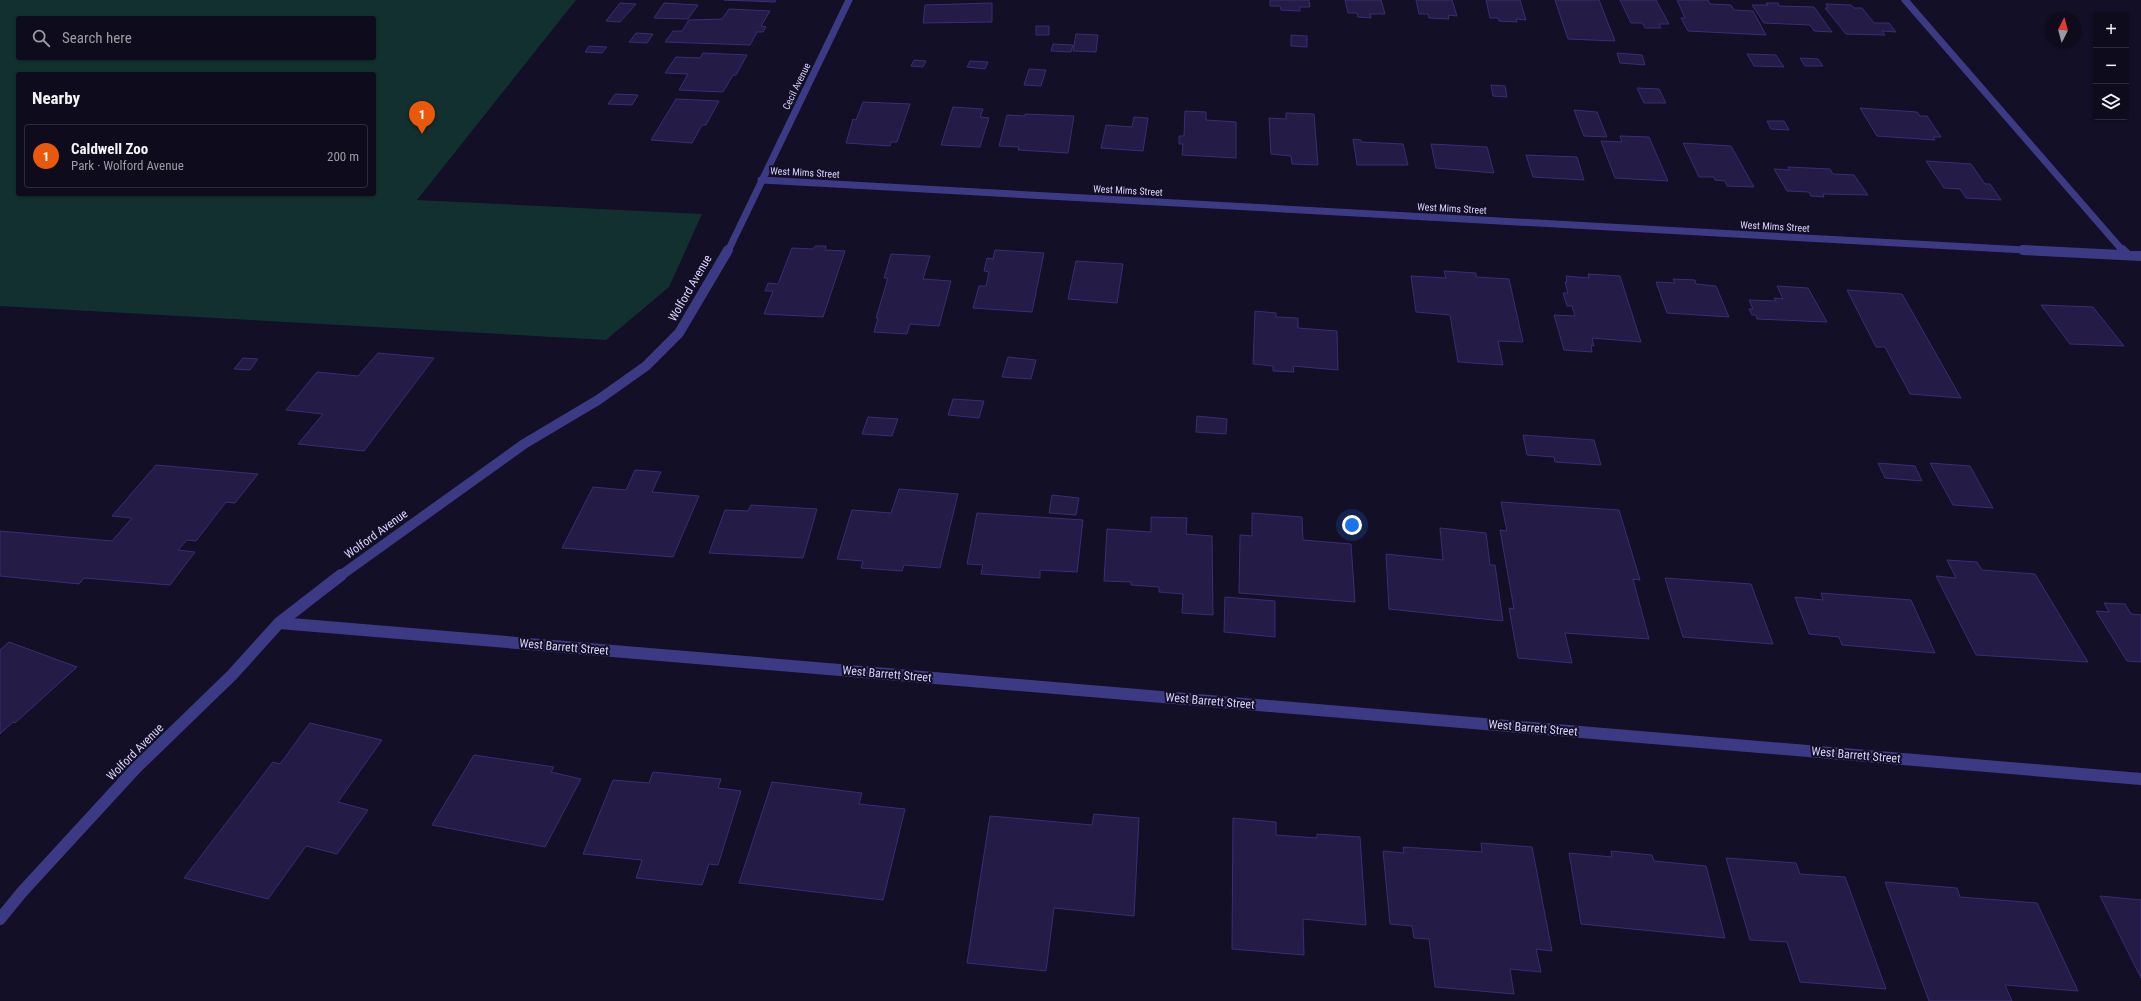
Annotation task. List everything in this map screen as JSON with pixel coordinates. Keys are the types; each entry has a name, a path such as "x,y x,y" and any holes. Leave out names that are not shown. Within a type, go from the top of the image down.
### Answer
{"street":[{"name":"Cecil Avenue","path":"761,180 849,0"},
{"path":"1905,0 2127,255"},
{"name":"West Mims Street","path":"761,180 2141,256"},
{"name":"Wolford Avenue","path":"0,919 22,892 136,768 232,675 279,623 376,549 524,444 598,400 646,366 679,333 735,238 761,180"},
{"name":"West Barrett Street","path":"279,623 2141,779"}],"green space":[{"path":"0,0 576,0 417,200 702,214 669,287 606,340 0,306"}],"building":[{"path":"724,0 776,0 775,2"},
{"path":"1270,0 1309,0 1310,7 1300,7 1300,11 1281,10 1280,6 1270,6"},
{"path":"1345,0 1381,0 1385,14 1370,14 1371,18 1358,17 1357,13 1348,13"},
{"path":"1416,0 1452,0 1457,16 1448,15 1449,19 1429,18 1428,14 1419,14"},
{"path":"1486,0 1520,0 1526,20 1516,19 1517,22 1499,21 1498,18 1490,18"},
{"path":"1555,0 1599,0 1615,41 1568,39"},
{"path":"1620,0 1656,0 1669,24 1659,24 1661,28 1645,28 1642,23 1631,23"},
{"path":"1677,0 1708,0 1710,4 1731,5 1734,10 1753,11 1766,35 1688,31 1681,18 1685,18"},
{"path":"620,3 636,4 620,22 606,21"},
{"path":"664,3 698,5 688,19 654,18"},
{"path":"992,3 992,22 923,23 925,5"},
{"path":"1766,3 1778,3 1779,6 1814,7 1832,32 1814,31 1810,25 1764,23 1752,5 1768,5"},
{"path":"1826,4 1851,5 1854,8 1862,8 1874,23 1889,23 1896,32 1882,31 1885,35 1846,34 1825,8 1828,8"},
{"path":"729,9 770,11 761,26 766,27 763,32 757,32 750,45 665,42 673,31 682,31 689,20 722,19"},
{"path":"1036,26 1049,26 1049,35 1036,35"},
{"path":"636,33 653,34 647,43 629,42"},
{"path":"1076,34 1098,35 1096,52 1073,51"},
{"path":"1291,35 1307,36 1307,47 1291,46"},
{"path":"1053,44 1073,45 1071,52 1051,51"},
{"path":"589,46 607,47 602,53 585,52"},
{"path":"703,53 747,55 736,75 733,75 723,92 679,90 688,74 665,73 676,57 700,58"},
{"path":"1617,53 1642,55 1645,65 1620,63"},
{"path":"1747,54 1776,55 1784,67 1754,66"},
{"path":"1800,58 1818,59 1823,66 1805,66"},
{"path":"914,60 926,61 923,67 911,66"},
{"path":"970,61 988,62 985,69 967,67"},
{"path":"1029,69 1046,70 1041,86 1024,85"},
{"path":"1491,85 1505,86 1507,97 1493,96"},
{"path":"1637,88 1659,89 1666,103 1644,103"},
{"path":"615,94 638,95 632,105 608,104"},
{"path":"676,99 719,101 706,125 702,125 692,143 651,140"},
{"path":"863,102 910,104 897,142 891,142 890,146 846,143 853,119 856,120"},
{"path":"953,107 983,109 980,117 989,118 980,147 941,145"},
{"path":"1860,108 1917,112 1920,116 1927,116 1941,137 1933,137 1935,140 1877,136"},
{"path":"1574,110 1597,112 1607,137 1584,136"},
{"path":"1185,111 1206,112 1206,120 1236,122 1236,158 1182,155 1183,144 1179,144 1179,136 1184,136"},
{"path":"1286,113 1314,114 1318,165 1292,164 1291,156 1271,154 1269,118 1286,119"},
{"path":"1025,114 1074,116 1068,153 1018,150 1019,147 999,146 1007,115 1025,116"},
{"path":"1134,117 1148,118 1143,151 1101,148 1106,125 1132,127"},
{"path":"1767,121 1784,121 1789,130 1771,129"},
{"path":"1620,136 1649,137 1668,181 1615,178 1601,141 1622,142"},
{"path":"1353,139 1361,140 1361,142 1403,144 1408,165 1357,165"},
{"path":"1683,143 1731,146 1754,187 1727,186 1725,181 1715,180 1714,177 1699,177"},
{"path":"1431,144 1487,147 1494,173 1436,168"},
{"path":"1526,155 1577,157 1584,180 1533,177"},
{"path":"1926,161 1971,164 1985,184 1990,184 2001,200 1966,198 1960,189 1944,188"},
{"path":"1788,167 1830,169 1833,174 1854,175 1868,195 1823,194 1824,197 1811,196 1809,192 1787,191 1774,169 1790,170"},
{"path":"815,246 826,246 825,250 845,251 823,317 764,314 773,291 765,291 768,283 778,284 792,248 813,249"},
{"path":"995,250 1044,253 1032,312 973,308 979,286 986,286 989,272 984,271 987,258 993,259"},
{"path":"891,254 930,256 923,279 951,281 939,326 910,324 907,334 874,332 878,318 876,318 888,278 884,278"},
{"path":"1076,261 1123,264 1117,303 1068,299"},
{"path":"1444,271 1476,273 1476,277 1509,279 1523,342 1498,341 1503,365 1458,362 1450,315 1416,312 1411,276 1446,278"},
{"path":"1588,274 1620,276 1641,342 1592,338 1594,346 1591,345 1592,352 1564,350 1554,315 1575,316 1572,306 1567,306 1563,293 1568,293 1565,282 1567,282 1566,276 1589,278"},
{"path":"1673,279 1695,280 1696,284 1716,286 1729,317 1667,313 1656,282 1675,283"},
{"path":"1777,286 1808,288 1827,322 1757,319 1756,315 1752,315 1749,309 1753,309 1749,300 1776,301 1774,298 1783,299"},
{"path":"1847,290 1902,294 1961,398 1910,394 1885,347 1876,347"},
{"path":"2041,305 2093,307 2124,346 2070,344"},
{"path":"1255,311 1276,313 1276,317 1298,318 1298,328 1337,331 1338,370 1293,366 1294,372 1273,371 1273,366 1253,364"},
{"path":"378,353 434,358 364,451 298,444 323,414 286,410 317,372 358,376"},
{"path":"1008,357 1036,360 1031,379 1002,377"},
{"path":"243,358 258,359 250,370 234,369"},
{"path":"953,399 984,401 979,418 948,415"},
{"path":"1197,416 1227,419 1226,434 1196,432"},
{"path":"868,417 898,419 892,436 862,434"},
{"path":"1523,435 1594,440 1601,465 1555,462 1554,457 1527,455"},
{"path":"1878,463 1915,466 1922,481 1885,478"},
{"path":"1930,463 1970,466 1993,508 1953,505"},
{"path":"156,465 258,474 235,503 226,502 196,541 187,540 178,550 195,552 170,585 84,578 79,584 0,576 0,531 112,541 132,518 112,516"},
{"path":"635,470 661,472 652,492 699,496 673,557 562,548 593,487 626,490"},
{"path":"899,489 958,494 940,568 904,565 902,571 861,568 863,561 837,559 852,510 891,513"},
{"path":"1052,495 1079,498 1076,515 1049,513"},
{"path":"1501,502 1619,510 1640,580 1633,579 1649,639 1565,633 1572,663 1518,658 1509,608 1514,609 1500,530 1507,531"},
{"path":"751,505 817,509 803,558 709,553 725,510 748,511"},
{"path":"977,513 1083,520 1077,572 1040,570 1040,578 981,574 983,565 967,564"},
{"path":"1252,513 1302,517 1303,540 1351,544 1355,602 1239,593 1240,535 1252,536"},
{"path":"1151,517 1187,518 1186,534 1212,536 1213,615 1182,613 1183,594 1159,592 1159,587 1131,585 1131,582 1104,581 1107,529 1151,532"},
{"path":"1440,528 1486,533 1490,565 1495,565 1503,621 1389,609 1386,554 1443,560"},
{"path":"1947,560 1977,562 1982,570 2035,574 2088,662 1976,655 1936,576 1956,578"},
{"path":"1665,578 1751,584 1773,644 1683,637"},
{"path":"1821,593 1911,600 1935,653 1842,645 1839,637 1809,634 1795,597 1823,600"},
{"path":"1225,597 1275,601 1275,637 1224,632"},
{"path":"2104,603 2125,604 2131,614 2141,615 2141,662 2127,661 2096,611 2109,612"},
{"path":"9,642 77,667 15,723 13,722 0,734 0,650"},
{"path":"310,723 382,740 338,802 368,810 337,854 306,846 268,899 184,878 273,762 280,764"},
{"path":"474,755 554,767 551,772 581,779 545,847 432,825"},
{"path":"653,772 721,779 718,788 741,791 718,865 709,864 702,885 636,878 642,860 583,854 613,780 649,783"},
{"path":"772,782 862,793 859,804 905,809 883,900 739,883"},
{"path":"1094,814 1139,818 1134,916 1054,908 1046,971 967,963 990,816 1092,825"},
{"path":"1233,818 1276,822 1276,835 1317,838 1317,834 1360,837 1366,925 1303,919 1304,955 1232,949"},
{"path":"1481,843 1532,847 1552,951 1536,949 1541,972 1510,969 1514,994 1435,987 1429,939 1414,938 1412,926 1390,924 1383,851 1404,853 1403,847 1482,852"},
{"path":"1611,851 1652,855 1654,861 1706,866 1725,938 1581,924 1569,853 1612,857"},
{"path":"1726,858 1796,863 1800,874 1845,877 1886,989 1800,982 1787,942 1750,940"},
{"path":"1885,882 1957,888 1960,897 2037,903 2078,991 2005,985 2012,1001 1929,1001"},
{"path":"2100,896 2141,900 2141,978"}],"place":[{"name":"Caldwell Zoo","path":"422,134"}]}
